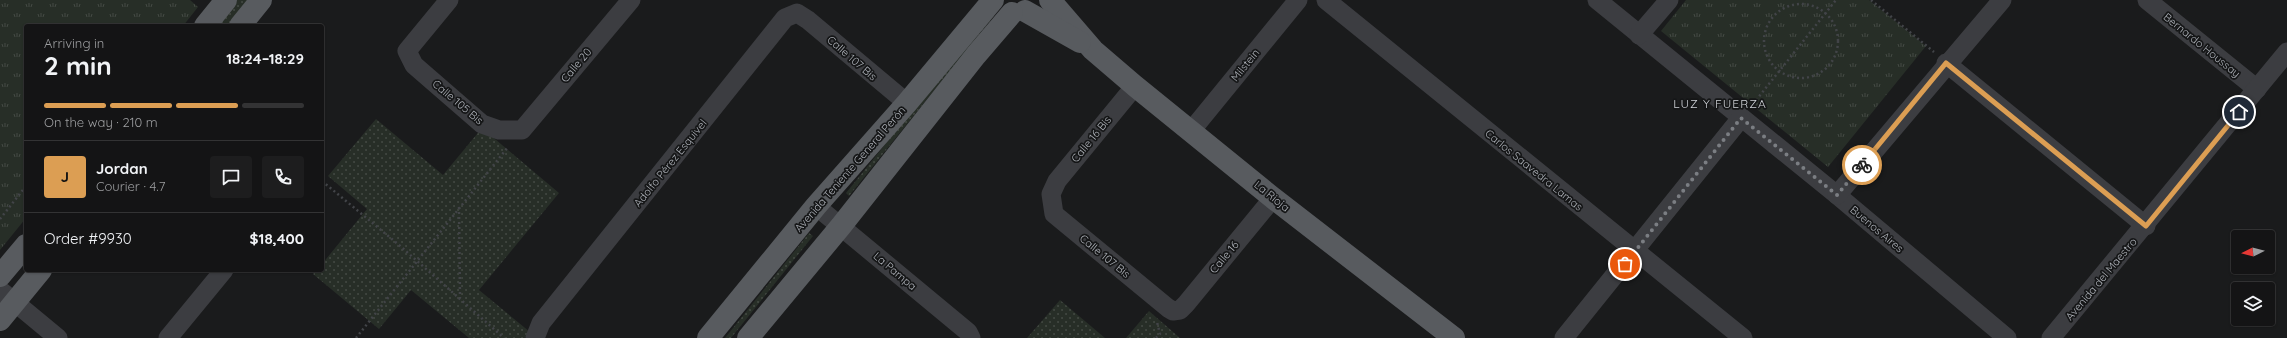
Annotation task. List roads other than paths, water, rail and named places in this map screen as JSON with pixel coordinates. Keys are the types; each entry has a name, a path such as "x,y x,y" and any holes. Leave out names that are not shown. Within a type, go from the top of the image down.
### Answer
{"main road":[{"path":"242,24 261,0"},
{"name":"Avenida Teniente General Perón","path":"708,338 816,206 907,103 993,0"},
{"name":"La Rioja","path":"1050,0 1093,50 1134,86 1273,198 1454,338"},
{"path":"206,24 220,2"},
{"path":"748,338 841,226 976,55 1018,6"},
{"name":"La Rioja","path":"1018,6 1093,50"},
{"path":"0,276 24,247"},
{"path":"0,320 7,297 38,272"}],"street":[{"name":"Calle 105 Bis","path":"449,0 408,51 414,65 482,124 499,130 522,130"},
{"name":"Calle 20","path":"522,130 631,0"},
{"name":"Milstein","path":"1191,131 1298,0"},
{"name":"Carlos Saavedra Lamas","path":"1326,0 1743,338"},
{"name":"Buenos Aires","path":"1597,0 1837,195 2007,338"},
{"path":"1639,35 1669,0"},
{"path":"1837,195 1946,63 2002,0"},
{"name":"Bernardo Houssay","path":"2147,0 2257,89"},
{"name":"Calle 107 Bis","path":"797,13 808,20 907,103"},
{"name":"Adolfo Pérez Esquivel","path":"535,338 546,317 785,18 797,13"},
{"name":"Avenida del Maestro","path":"2052,338 2146,226 2287,52"},
{"path":"1946,63 2146,226"},
{"name":"Calle 16 Bis","path":"1051,194 1057,181 1134,86"},
{"path":"1564,338 1635,252 1741,118"},
{"name":"Calle 107 Bis","path":"1051,194 1054,214 1173,311"},
{"name":"Calle 16","path":"1173,311 1180,310 1186,304 1273,198"},
{"name":"La Pampa","path":"816,206 968,332 971,338"},
{"path":"168,338 222,272"},
{"path":"7,297 58,338"}],"district":[{"name":"LUZ Y FUERZA","path":"1720,103"}]}
